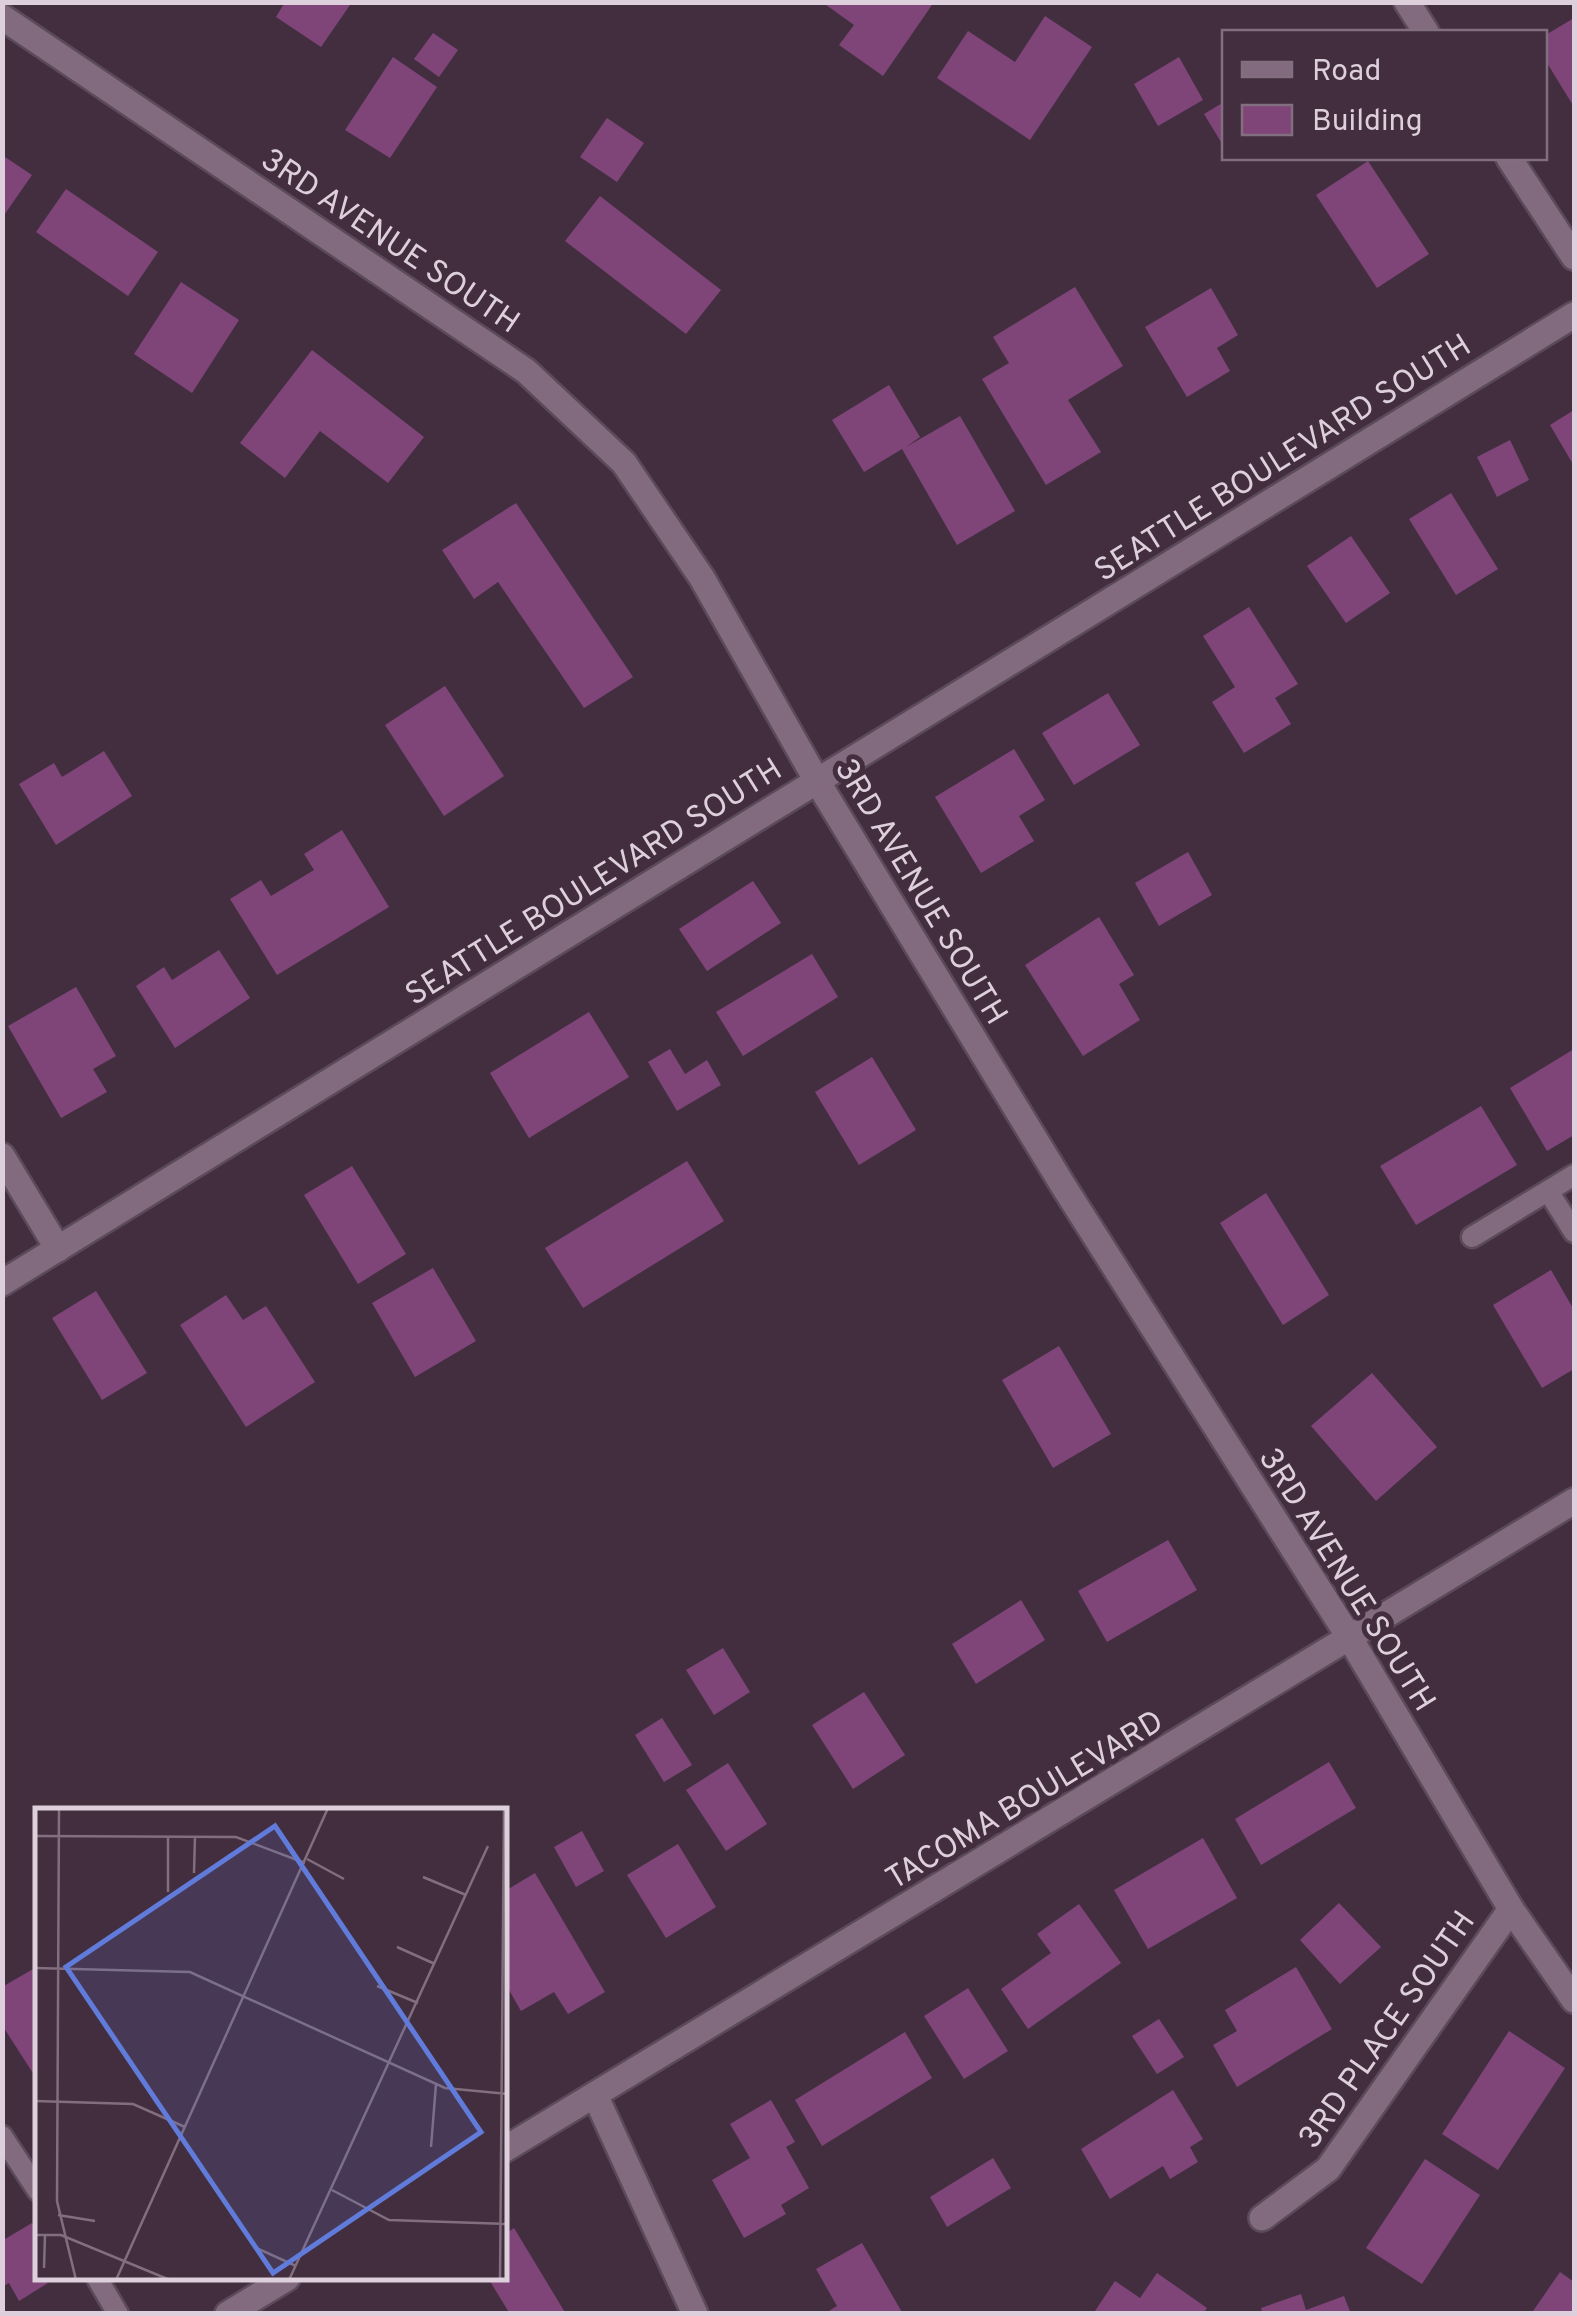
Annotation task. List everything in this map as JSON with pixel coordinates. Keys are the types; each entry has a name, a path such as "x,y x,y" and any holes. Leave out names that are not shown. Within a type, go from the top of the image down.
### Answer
{"street":[{"path":"1406,2 1425,30"},
{"name":"3RD AVENUE SOUTH","path":"2,16 526,372 579,417 624,463 665,519 817,782 1064,1187 1350,1640 1511,1909 1574,2000"},
{"path":"1510,160 1574,257"},
{"name":"SEATTLE BOULEVARD SOUTH","path":"2,1284 1574,315"},
{"path":"2,1156 58,1249"},
{"name":"TACOMA BOULEVARD","path":"508,2147 1574,1501"},
{"name":"3RD PLACE SOUTH","path":"1262,2218 1328,2169 1511,1909"},
{"path":"595,2095 695,2314"},
{"path":"228,2314 282,2281"}],"lane":[{"path":"1472,1237 1574,1175"},
{"path":"1548,1191 1574,1232"},
{"path":"2,2136 35,2186"},
{"path":"99,2281 118,2314"}],"building":[{"path":"285,2 352,2 321,47 276,17"},
{"path":"822,2 934,2 883,76 839,45 854,25"},
{"path":"1045,16 1092,47 1030,140 937,78 968,31 1015,62"},
{"path":"1574,18 1574,107 1547,63 1547,34"},
{"path":"433,33 458,50 439,77 414,59"},
{"path":"393,57 437,87 390,158 345,130"},
{"path":"1179,57 1203,100 1158,126 1134,84"},
{"path":"1222,103 1222,144 1204,114"},
{"path":"607,118 644,143 617,182 580,157"},
{"path":"2,155 32,175 2,218"},
{"path":"1368,161 1429,254 1377,288 1316,195"},
{"path":"66,189 158,252 128,296 36,232"},
{"path":"600,196 721,290 686,334 565,241"},
{"path":"181,282 239,320 192,393 134,354"},
{"path":"1075,287 1123,366 1068,400 1101,452 1046,485 982,379 1009,363 993,337"},
{"path":"1211,288 1238,335 1217,348 1230,371 1187,397 1145,327"},
{"path":"312,350 424,437 388,483 320,431 285,478 240,443"},
{"path":"889,385 920,437 906,447 960,416 1015,511 957,545 902,449 864,472 832,420"},
{"path":"1574,410 1574,466 1550,425"},
{"path":"1510,440 1529,480 1497,497 1477,457"},
{"path":"1451,493 1498,569 1456,595 1409,519"},
{"path":"516,503 633,677 584,708 498,582 474,599 442,550"},
{"path":"1351,536 1390,593 1346,623 1307,566"},
{"path":"1249,607 1298,684 1275,698 1291,724 1244,753 1212,702 1235,687 1203,636"},
{"path":"445,686 504,776 444,816 385,725"},
{"path":"1108,693 1140,745 1074,785 1042,733"},
{"path":"1014,749 1045,800 1019,816 1034,841 981,873 935,797"},
{"path":"104,751 132,796 56,845 19,784 54,763 62,777"},
{"path":"342,830 389,907 277,975 230,899 261,880 271,896 314,870 304,854"},
{"path":"1188,852 1212,895 1159,926 1135,883"},
{"path":"753,881 781,923 707,971 679,929"},
{"path":"1099,917 1134,975 1119,984 1140,1020 1083,1056 1025,965"},
{"path":"219,950 250,998 175,1048 136,986 164,967 172,980"},
{"path":"812,954 838,997 743,1056 716,1012"},
{"path":"76,987 116,1056 93,1069 107,1092 61,1118 8,1026"},
{"path":"589,1012 629,1077 529,1138 490,1073"},
{"path":"670,1049 685,1074 707,1060 721,1085 677,1111 648,1062"},
{"path":"1574,1049 1574,1135 1547,1151 1510,1088"},
{"path":"872,1057 916,1130 859,1165 815,1092"},
{"path":"1481,1106 1517,1165 1416,1225 1380,1166"},
{"path":"687,1161 724,1221 583,1308 545,1248"},
{"path":"352,1166 406,1254 358,1284 304,1195"},
{"path":"1266,1193 1329,1295 1283,1325 1220,1223"},
{"path":"433,1268 476,1341 415,1377 372,1303"},
{"path":"1551,1270 1574,1310 1574,1369 1542,1388 1493,1305"},
{"path":"96,1291 147,1373 102,1400 52,1318"},
{"path":"226,1295 243,1320 266,1306 315,1382 246,1427 180,1325"},
{"path":"1059,1346 1111,1434 1053,1468 1002,1380"},
{"path":"1372,1373 1437,1447 1376,1501 1311,1426"},
{"path":"1168,1540 1197,1590 1107,1642 1078,1591"},
{"path":"1021,1600 1045,1640 976,1684 952,1644"},
{"path":"723,1648 750,1692 714,1715 686,1670"},
{"path":"864,1692 905,1755 853,1789 812,1725"},
{"path":"662,1718 692,1765 664,1782 635,1735"},
{"path":"1329,1762 1356,1808 1261,1865 1235,1819"},
{"path":"728,1763 767,1824 726,1851 686,1790"},
{"path":"582,1831 604,1871 576,1887 554,1847"},
{"path":"1203,1838 1237,1898 1148,1949 1114,1890"},
{"path":"678,1844 716,1907 666,1938 627,1875"},
{"path":"535,1873 605,1992 568,2014 554,1992 521,2011 508,1988 508,1889"},
{"path":"1339,1903 1381,1947 1340,1984 1300,1940"},
{"path":"1079,1904 1121,1963 1028,2029 1001,1989 1051,1953 1037,1934"},
{"path":"1296,1967 1332,2029 1237,2087 1213,2045 1237,2031 1225,2010"},
{"path":"33,1969 35,1972 35,2076 2,2025 2,1987"},
{"path":"968,1988 1008,2051 964,2079 924,2016"},
{"path":"1159,2019 1184,2057 1157,2074 1132,2036"},
{"path":"1509,2031 1565,2068 1498,2170 1442,2134"},
{"path":"905,2032 932,2078 822,2146 795,2100"},
{"path":"1173,2090 1203,2139 1190,2147 1198,2162 1170,2179 1163,2166 1110,2199 1081,2149"},
{"path":"771,2100 795,2142 786,2147 809,2188 781,2205 786,2214 744,2238 712,2180 750,2158 730,2124"},
{"path":"993,2158 1011,2188 947,2227 930,2197"},
{"path":"1425,2159 1480,2195 1422,2284 1366,2248"},
{"path":"32,2223 35,2281 48,2283 19,2301 9,2283 2,2287 2,2235 5,2239"},
{"path":"514,2228 566,2314 510,2314 490,2281 508,2281 508,2232"},
{"path":"862,2243 903,2314 824,2314 837,2306 816,2269"},
{"path":"1560,2272 1574,2282 1574,2314 1531,2314"},
{"path":"1157,2273 1207,2308 1203,2314 1093,2314 1115,2281 1140,2298"},
{"path":"1301,2294 1306,2310 1344,2296 1351,2314 1263,2314 1261,2308"}]}
